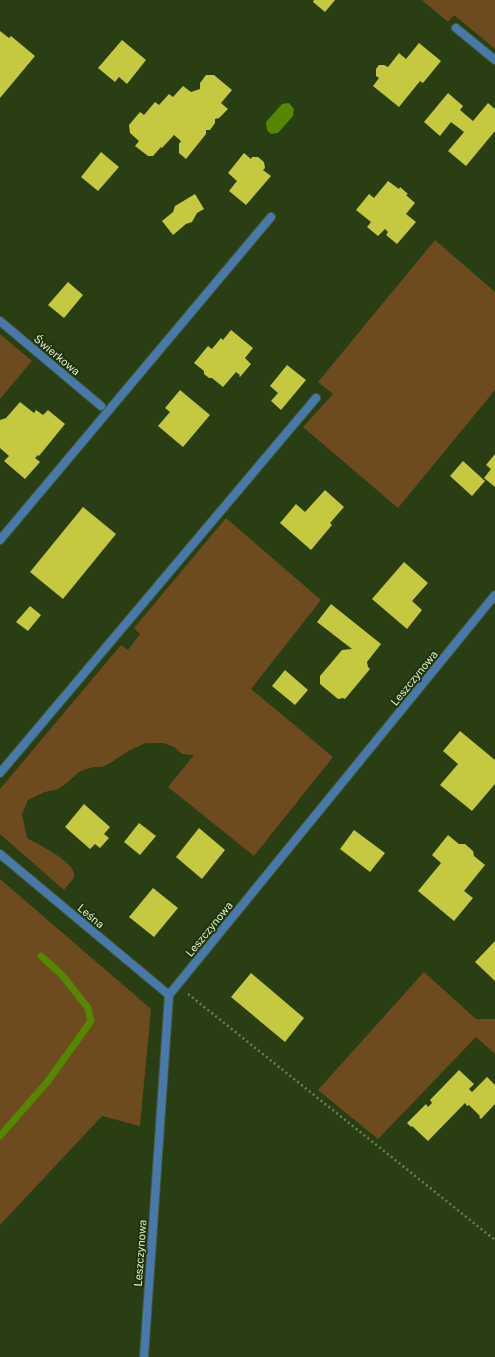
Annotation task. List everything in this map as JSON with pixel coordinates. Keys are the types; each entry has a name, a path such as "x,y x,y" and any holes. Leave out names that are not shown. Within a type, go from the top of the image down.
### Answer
{"street":[{"path":"456,28 495,60"},
{"path":"0,540 271,217"},
{"name":"Świerkowa","path":"0,321 101,406"},
{"path":"0,773 316,398"},
{"name":"Leszczynowa","path":"144,1357 169,995 495,595"},
{"name":"Leśna","path":"0,854 169,995"}],"path":[{"path":"177,985 495,1240"}],"shaded area":[{"path":"422,0 495,0 495,49 454,15 448,22"},
{"path":"289,103 294,109 293,116 278,133 271,134 267,130 266,122 282,104"},
{"path":"435,240 495,292 495,390 398,508 303,427 333,394 318,382"},
{"path":"0,334 32,361 0,399"},
{"path":"226,518 321,600 251,689 333,757 254,856 168,787 194,755 182,754 174,747 163,743 146,743 128,751 102,767 94,767 80,771 58,789 45,792 28,800 22,814 27,838 56,854 70,866 74,872 74,877 64,890 0,834 0,789 121,645 128,650 140,634 134,628"},
{"path":"0,879 151,1009 140,1126 102,1116 0,1225"},
{"path":"424,972 476,1019 495,1019 495,1054 476,1037 378,1139 318,1090"}],"building":[{"path":"314,0 335,0 325,12 313,2"},
{"path":"0,31 9,38 11,36 35,56 0,98"},
{"path":"122,40 146,60 127,84 119,77 115,82 98,68"},
{"path":"419,43 441,61 423,83 420,81 399,107 373,86 379,78 376,76 376,69 379,65 388,67 399,53 406,59"},
{"path":"206,75 214,75 232,90 221,103 228,109 219,118 215,119 215,123 210,130 206,130 206,134 186,159 179,153 179,144 181,141 174,135 153,156 148,156 135,146 139,141 130,133 129,125 140,112 144,115 155,102 159,105 169,94 173,97 183,86 191,92 200,89 200,83"},
{"path":"448,93 463,106 460,110 473,121 488,103 495,109 495,131 466,166 448,151 464,132 451,122 440,136 424,122"},
{"path":"101,152 119,167 98,191 81,177"},
{"path":"244,153 251,159 252,157 258,157 264,162 265,168 263,170 271,176 246,205 229,191 237,181 228,173"},
{"path":"388,181 399,189 400,187 415,203 406,214 416,222 397,244 386,235 388,232 385,229 378,236 367,227 371,222 356,210 369,194 374,198"},
{"path":"195,194 204,209 197,213 192,222 186,224 173,235 162,221 173,212 175,206"},
{"path":"68,282 83,295 64,318 48,305"},
{"path":"231,330 253,348 245,358 251,364 240,377 240,375 236,372 223,387 212,378 209,378 204,374 204,371 194,363 208,346 212,349 221,338 223,340"},
{"path":"287,365 306,380 281,410 271,401 278,393 270,386"},
{"path":"180,390 210,415 183,447 158,426 170,412 165,408"},
{"path":"20,402 34,413 36,410 43,415 48,410 65,424 39,456 38,455 35,458 40,462 25,479 4,461 9,456 0,448 0,420 6,418"},
{"path":"495,454 495,487 484,478 491,469 486,465"},
{"path":"463,461 485,481 472,496 450,476"},
{"path":"325,490 344,507 330,523 332,525 311,550 280,523 296,504 305,512"},
{"path":"83,507 116,534 63,599 30,572"},
{"path":"404,562 428,583 412,601 422,610 407,629 372,599"},
{"path":"331,604 381,644 367,662 370,669 345,699 338,699 320,684 320,676 342,650 352,649 317,622"},
{"path":"30,606 41,615 28,631 16,622"},
{"path":"285,670 308,690 295,705 272,686"},
{"path":"460,731 495,760 495,784 472,811 440,785 458,764 443,751"},
{"path":"84,804 110,827 104,834 109,838 100,848 95,844 90,849 65,827"},
{"path":"139,823 156,836 140,855 124,842"},
{"path":"199,828 225,850 202,879 176,857"},
{"path":"354,830 385,853 370,872 340,849"},
{"path":"448,835 459,844 465,844 473,851 474,856 485,865 464,891 473,898 454,921 418,891 441,863 432,855"},
{"path":"153,888 178,908 154,937 129,917"},
{"path":"495,941 495,981 475,962"},
{"path":"251,973 304,1018 285,1042 231,997"},
{"path":"459,1070 474,1084 469,1089 472,1092 487,1077 495,1085 495,1104 481,1119 469,1105 467,1106 465,1103 428,1141 407,1123 426,1104 428,1107 432,1103 430,1100"}],"waterway":[{"path":"0,1136 48,1081 91,1021 88,1008 62,975 41,956"}]}
